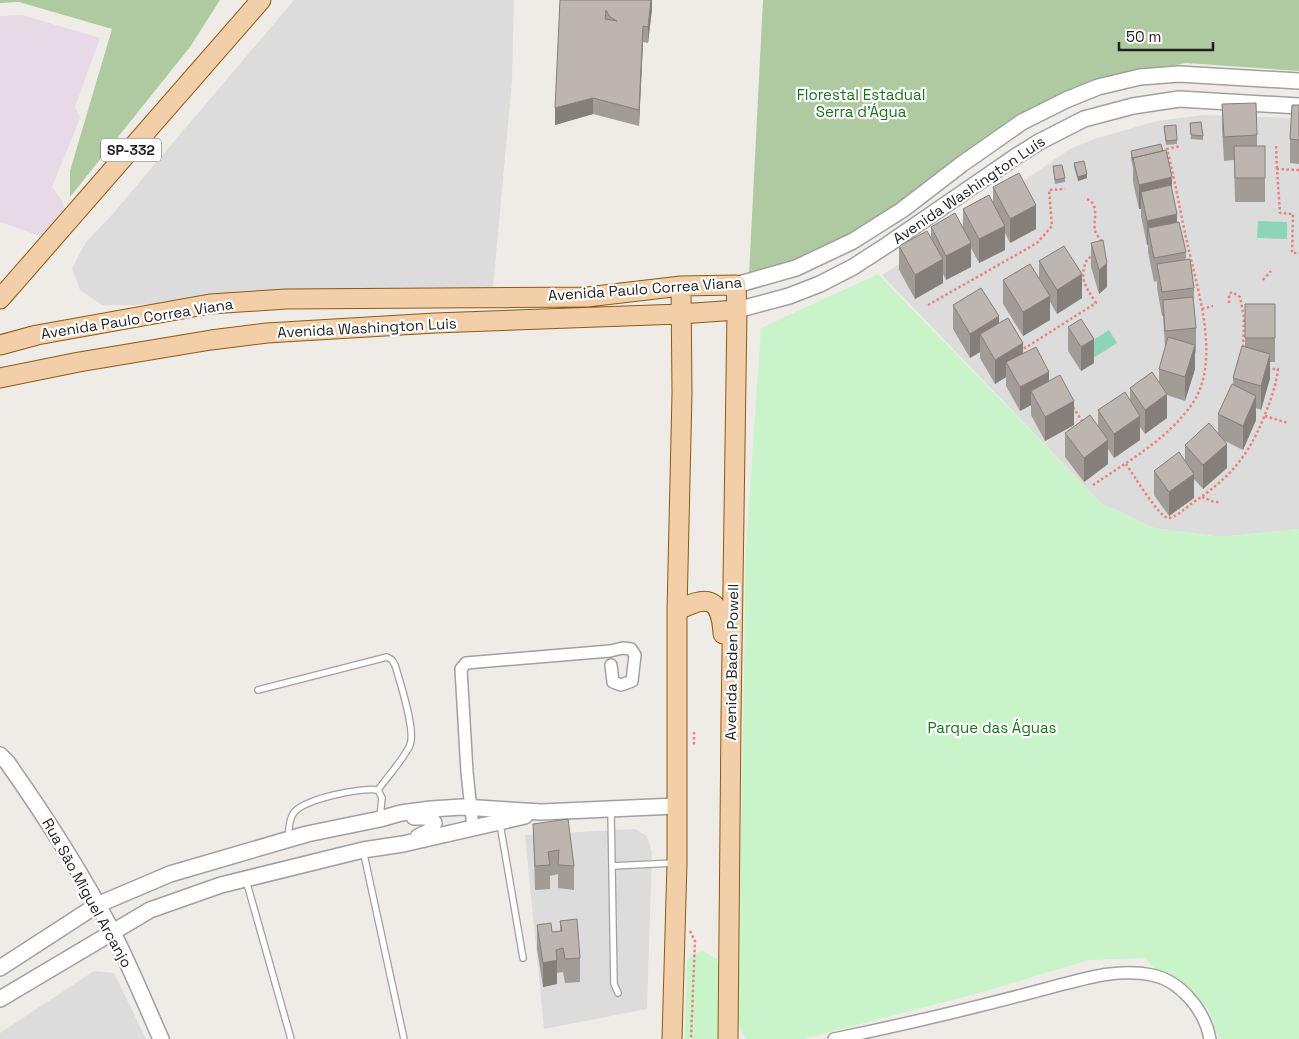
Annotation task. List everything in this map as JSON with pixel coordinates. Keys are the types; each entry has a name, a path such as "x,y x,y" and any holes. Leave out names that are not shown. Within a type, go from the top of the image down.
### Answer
{"main road":[{"name":"SP-332","path":"0,299 261,0"},
{"name":"Avenida Paulo Correa Viana","path":"0,345 37,335 210,304 286,298 587,297 681,286 736,285"},
{"name":"Avenida Baden Powell","path":"728,1039 736,285"},
{"path":"673,1038 677,863 677,611 682,393 681,286"},
{"name":"Avenida Washington Luis","path":"0,378 98,359 211,340 267,333 435,323 680,314 737,310"},
{"path":"677,611 694,602 701,601 714,605 719,611 722,619 724,682 730,719"}],"street":[{"name":"Avenida Paulo Correa Viana","path":"736,285 796,268 853,241 902,210 962,164 1022,122 1066,100 1098,87 1140,77 1179,74 1299,81"},
{"name":"Avenida Washington Luís","path":"737,310 789,296 820,284 853,267 1018,155 1084,119 1133,106 1179,100 1299,106"},
{"path":"473,828 461,679 461,669 466,663 610,651 623,648 631,649 635,655 632,681 621,685 613,682 611,665"},
{"name":"Rua São Miguel Arcanjo","path":"0,755 42,811 98,905 162,1039"},
{"path":"0,999 150,910 221,885 363,850 403,844 473,828 499,816 541,812 676,806"},
{"path":"380,820 401,813 431,809 472,808 499,816"},
{"path":"0,968 98,905 170,874 307,834 380,820 426,816 433,819 433,827 426,834 403,844"},
{"path":"834,1039 978,1006 1102,974 1131,972 1154,975 1177,985 1199,1011 1210,1039"}],"lane":[{"path":"258,690 387,657 392,660 405,702 411,735 410,744 405,755 378,790"},
{"path":"378,790 382,798 380,820"},
{"path":"288,840 290,820 293,813 302,805 357,791 378,790"},
{"path":"611,809 614,984 618,993"},
{"path":"499,816 523,958"},
{"path":"363,850 404,1039"},
{"path":"612,866 677,863"},
{"path":"246,880 292,1039"}],"path":[{"path":"1093,485 1161,437 1180,421 1194,403 1203,384 1206,335 1167,149 1181,146"},
{"path":"1276,146 1280,213 1293,214 1292,253 1299,253"},
{"path":"1277,169 1299,170"},
{"path":"928,305 1037,243 1052,226 1050,190 1065,189"},
{"path":"1087,199 1092,201 1095,231 1102,243"},
{"path":"1024,348 1096,303 1084,281 1082,271 1088,258 1096,256"},
{"path":"1263,280 1271,271"},
{"path":"1229,303 1229,294 1235,292 1240,298 1244,318 1242,354"},
{"path":"1202,309 1212,306"},
{"path":"1244,318 1249,310"},
{"path":"1019,340 1030,354"},
{"path":"1126,464 1158,511 1166,518 1171,518 1202,497 1240,462 1256,439 1269,405 1278,369 1260,368"},
{"path":"1069,402 1084,424"},
{"path":"1264,416 1288,423"},
{"path":"1202,497 1214,502 1221,502"},
{"path":"693,728 694,754"},
{"path":"690,929 694,940 691,1039"}],"shaded area":[{"path":"294,0 514,0 512,81 493,288 131,305 102,305 80,290 72,268 86,242 110,217"},
{"path":"22,15 100,38 75,107 80,118 52,187 63,202 64,213 40,236 0,222 0,16"},
{"path":"1204,115 1299,118 1299,529 1221,537 1154,528 1101,503 882,275 1070,149 1094,139 1157,121"},
{"path":"635,829 647,836 652,852 647,1009 544,1029 525,835"},
{"path":"94,971 114,973 146,1039 0,1039 0,1033"}],"green space":[{"path":"0,0 220,0 190,47 70,197 70,171 112,29 19,2 0,3"},
{"name":"Florestal Estadual Serra d'Água","path":"763,0 1299,0 1299,71 1186,63 1106,80 824,249 749,275"},
{"path":"1258,221 1287,222 1287,239 1257,238"},
{"name":"Parque das Águas","path":"878,274 1101,503 1154,528 1221,537 1299,529 1299,1039 1219,1039 1209,1010 1181,982 1160,973 1144,958 1089,960 979,993 803,1039 745,1039 738,1022 746,548 761,328"},
{"path":"1109,330 1117,343 1095,357 1087,344"},
{"path":"703,951 717,959 722,975 721,1039 685,1039 687,961 692,954"}],"building":[{"path":"560,0 651,0 648,27 643,26 639,110 593,98 555,108","holes":["606,10 610,17 617,21 605,19"]},
{"path":"1256,103 1257,135 1224,137 1222,104"},
{"path":"1292,105 1299,105 1299,140 1290,139"},
{"path":"1201,122 1203,136 1191,135 1190,123"},
{"path":"1176,125 1177,140 1166,141 1164,126"},
{"path":"1161,144 1163,151 1133,158 1133,160 1131,151"},
{"path":"1234,146 1265,146 1265,178 1235,178"},
{"path":"1166,150 1172,177 1139,185 1133,158"},
{"path":"1084,161 1087,174 1078,177 1074,163"},
{"path":"1062,165 1065,178 1055,180 1053,166"},
{"path":"1019,173 1036,205 1010,219 993,187"},
{"path":"1171,185 1177,214 1147,221 1141,192"},
{"path":"989,195 1005,226 979,239 963,209"},
{"path":"955,213 971,243 946,256 931,227"},
{"path":"1179,222 1186,252 1154,258 1148,228"},
{"path":"927,231 943,259 915,275 899,246"},
{"path":"1103,240 1107,263 1099,270 1091,243"},
{"path":"1064,246 1082,274 1057,290 1039,261"},
{"path":"1190,259 1194,288 1162,292 1157,264"},
{"path":"1030,264 1050,296 1023,312 1003,280"},
{"path":"981,288 999,316 970,334 953,305"},
{"path":"1193,297 1196,328 1165,331 1163,300"},
{"path":"1245,304 1275,304 1275,338 1245,338"},
{"path":"1008,318 1023,343 995,360 980,334"},
{"path":"1081,319 1094,339 1081,347 1068,327"},
{"path":"1168,337 1195,345 1185,377 1159,369"},
{"path":"1242,346 1270,354 1261,386 1233,378"},
{"path":"1036,347 1049,372 1020,387 1006,362"},
{"path":"1152,372 1167,394 1145,410 1130,388"},
{"path":"1060,375 1074,401 1045,417 1031,391"},
{"path":"1232,384 1256,396 1243,426 1218,414"},
{"path":"1125,392 1140,416 1114,434 1098,410"},
{"path":"1090,415 1108,440 1084,458 1065,433"},
{"path":"1209,423 1227,444 1203,465 1185,445"},
{"path":"1179,452 1194,474 1169,492 1154,471"},
{"path":"568,819 574,866 558,865 559,850 548,852 550,865 535,866 533,824"},
{"path":"577,919 580,958 565,959 563,948 556,950 557,960 543,963 537,925 551,923 552,932 562,931 560,921"}]}
